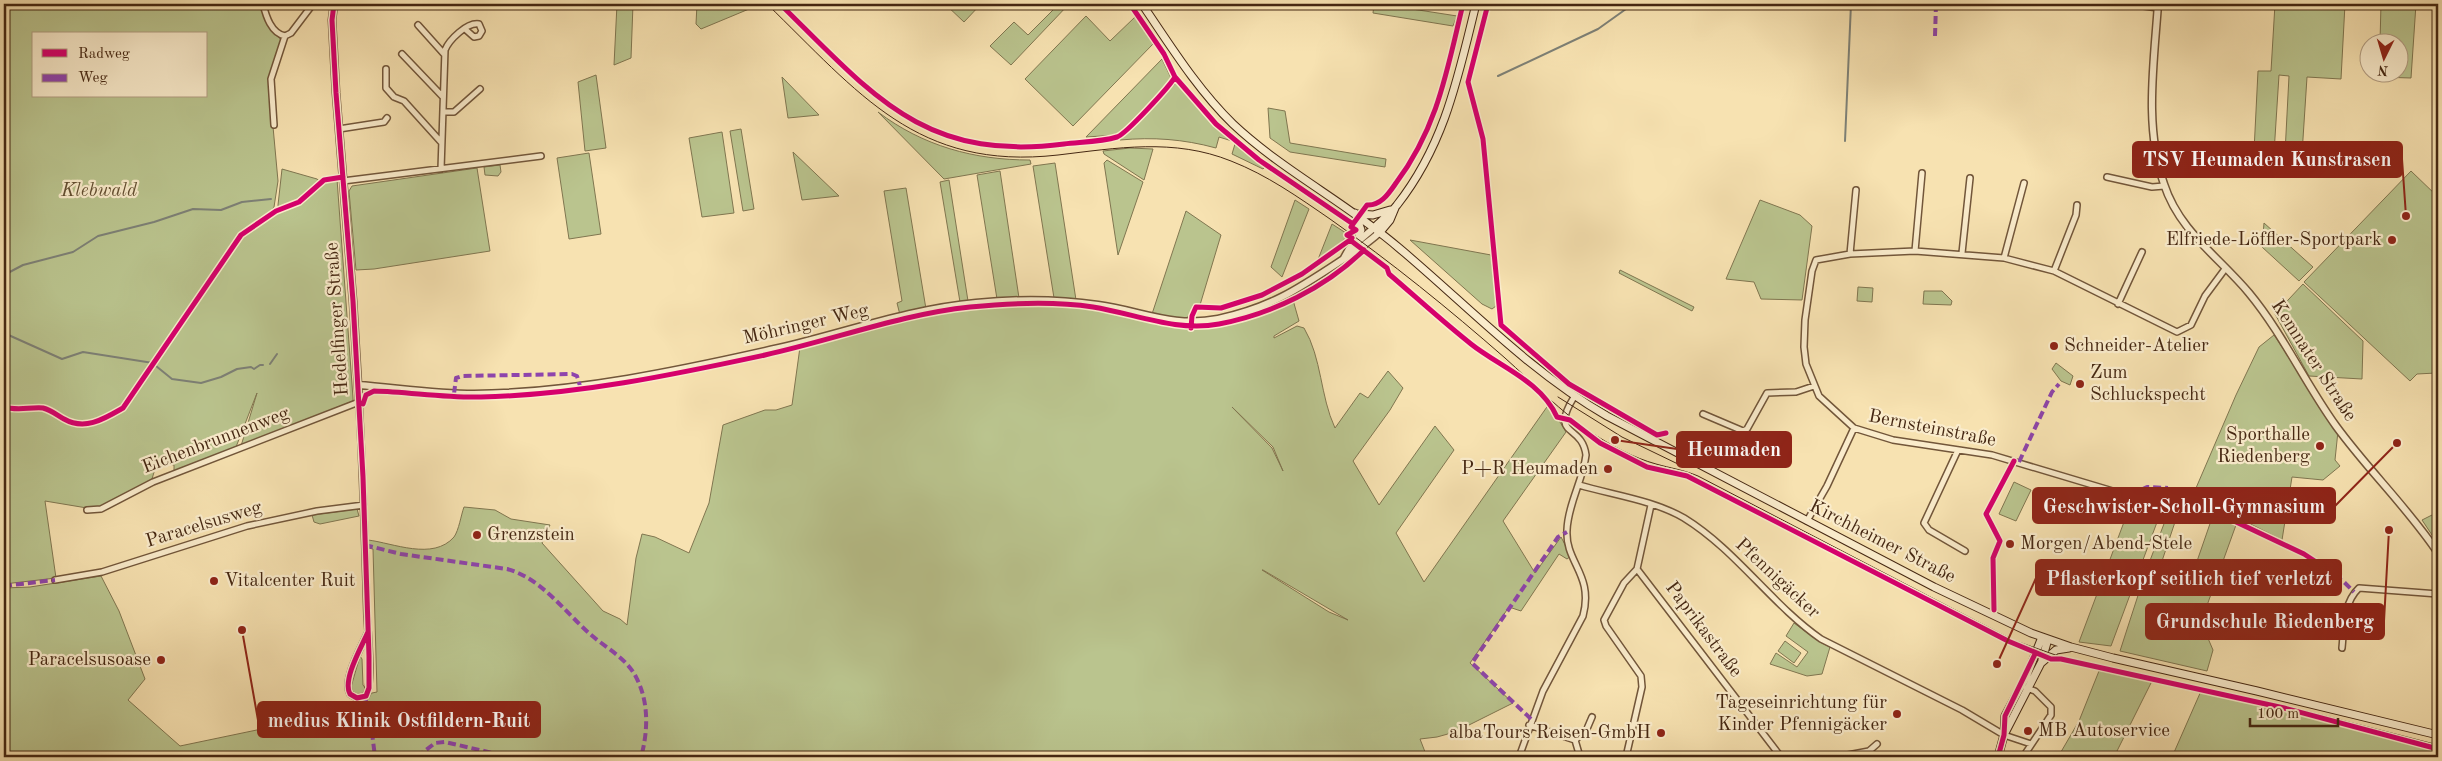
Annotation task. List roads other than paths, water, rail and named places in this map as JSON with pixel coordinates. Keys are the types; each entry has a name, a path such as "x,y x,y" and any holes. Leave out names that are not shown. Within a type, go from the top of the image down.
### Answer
{"main road":[{"name":"Kirchheimer Straße","path":"1142,4 1199,84 1234,124 1269,154 1378,229 1528,360 1574,396 1669,450 1949,595 2045,638 2071,647 2438,735"},
{"path":"1378,229 1390,220 1395,208 1419,174 1442,129 1457,80 1476,4"},
{"path":"1356,244 1361,229 1355,212 1373,215 1395,208"},
{"path":"2004,735 2005,716 2045,638"},
{"path":"1998,757 2004,735 2041,663 2045,638"},
{"path":"2041,663 2056,650 2071,647"}],"street":[{"path":"263,4 271,25 277,33 285,36"},
{"path":"274,125 271,79 285,36 291,33 313,4"},
{"name":"Hedelfinger Straße","path":"334,4 332,26 338,129 358,385 364,505 368,632 369,690 364,697 357,698 350,694 348,686 359,648 368,632"},
{"path":"2129,4 2158,6"},
{"name":"Kemnater Straße","path":"2158,6 2152,101 2155,148 2164,186 2178,216 2189,231 2249,293 2268,317 2338,428 2438,552"},
{"path":"418,25 444,54"},
{"path":"441,169 444,54 447,45 465,29"},
{"path":"402,54 443,97"},
{"path":"386,68 386,88 394,97 404,101 442,142"},
{"path":"443,112 454,112 480,89"},
{"path":"338,129 384,122 387,118"},
{"path":"343,181 541,156"},
{"path":"1915,250 1922,173"},
{"path":"2108,177 2152,187 2164,186"},
{"path":"1962,253 1970,178"},
{"path":"2004,258 2024,183"},
{"path":"1850,254 1856,190"},
{"path":"2054,271 2076,215 2077,205"},
{"name":"Möhringer Weg","path":"1344,258 1356,244 1378,229"},
{"name":"Möhringer Weg","path":"358,385 410,392 454,394 528,392 580,386 751,354 938,309 986,302 1043,300 1080,302 1125,310 1169,321 1196,322 1234,315 1270,303 1308,284 1344,258 1356,253 1378,229"},
{"name":"Bernsteinstraße","path":"2136,498 2019,462 1892,440 1854,428 1830,407 1814,386 1808,370 1804,347 1805,320 1812,271 1816,260 1850,254 1915,250 2004,258 2054,271 2177,332 2191,324 2205,296 2225,269"},
{"path":"2118,304 2142,252"},
{"path":"1703,414 1742,431 1747,429 1767,393 1796,392 1814,386"},
{"path":"1519,757 1542,691 1583,616 1586,604 1585,582 1570,547 1566,532 1585,459 1585,450 1581,441 1566,426 1564,419 1574,396"},
{"name":"Eichenbrunnenweg","path":"87,510 100,510 152,482 359,402"},
{"path":"1807,521 1827,486 1854,428"},
{"path":"1958,450 1924,523 1929,530 1965,551"},
{"name":"Pfennigäcker","path":"1579,484 1668,510 1698,527 1793,618 1821,638 1962,710 2004,735 2031,744"},
{"name":"Paracelsusweg","path":"55,580 102,572 254,524 317,511 364,505"},
{"path":"1626,757 1642,687 1641,676 1606,626 1604,620 1624,583 1637,569 1651,505"},
{"name":"Paprikastraße","path":"1637,569 1782,757"},
{"path":"2342,648 2347,606 2357,585 2438,594"},
{"path":"2020,688 2035,690 2051,707 2051,715 2022,757"},
{"path":"1575,740 1586,731 1592,717"},
{"path":"1529,726 1575,740"},
{"path":"1575,740 1580,757"},
{"path":"1838,757 1869,751 1877,744"}],"waterway":[{"path":"1498,76 1598,29 1633,4"},
{"path":"1845,141 1851,4"},
{"path":"4,275 23,265 73,252 98,236 154,222 193,209 221,210 242,202 271,199"},
{"path":"4,333 62,359 83,352 153,363"},
{"path":"270,364 277,354"},
{"path":"156,366 172,379 201,383 221,377 237,369 251,367 254,369 263,365"}],"tram line":[{"path":"767,4 862,95 894,119 928,138 966,151 1009,157 1058,155 1145,147 1188,149 1231,161 1257,173 1282,187 1353,235 1484,340 1569,416 1600,438 1640,458 1698,476 2013,640 2064,658 2306,711 2438,745"},
{"path":"1558,397 1622,437 1680,465"}],"place":[{"name":"TSV Heumaden Kunstrasen","path":"2406,216"},
{"name":"Elfriede-Löffler-Sportpark","path":"2392,240"},
{"name":"Schneider-Atelier","path":"2054,346"},
{"name":"Zum Schluckspecht","path":"2080,384"},
{"name":"Heumaden","path":"1615,440"},
{"name":"Geschwister-Scholl-Gymnasium","path":"2397,443"},
{"name":"Sporthalle Riedenberg","path":"2320,446"},
{"name":"P+R Heumaden","path":"1608,469"},
{"name":"Grundschule Riedenberg","path":"2389,530"},
{"name":"Grenzstein","path":"477,535"},
{"name":"Morgen/Abend-Stele","path":"2010,544"},
{"name":"Vitalcenter Ruit","path":"214,581"},
{"name":"medius Klinik Ostfildern-Ruit","path":"242,630"},
{"name":"Paracelsusoase","path":"161,660"},
{"name":"Pflasterkopf seitlich tief verletzt","path":"1997,664"},
{"name":"Tageseinrichtung für Kinder Pfennigäcker","path":"1897,714"},
{"name":"MB Autoservice","path":"2028,731"},
{"name":"albaTours Reisen-GmbH","path":"1661,733"}],"park label":[{"name":"Klebwald","path":"99,191"}]}
